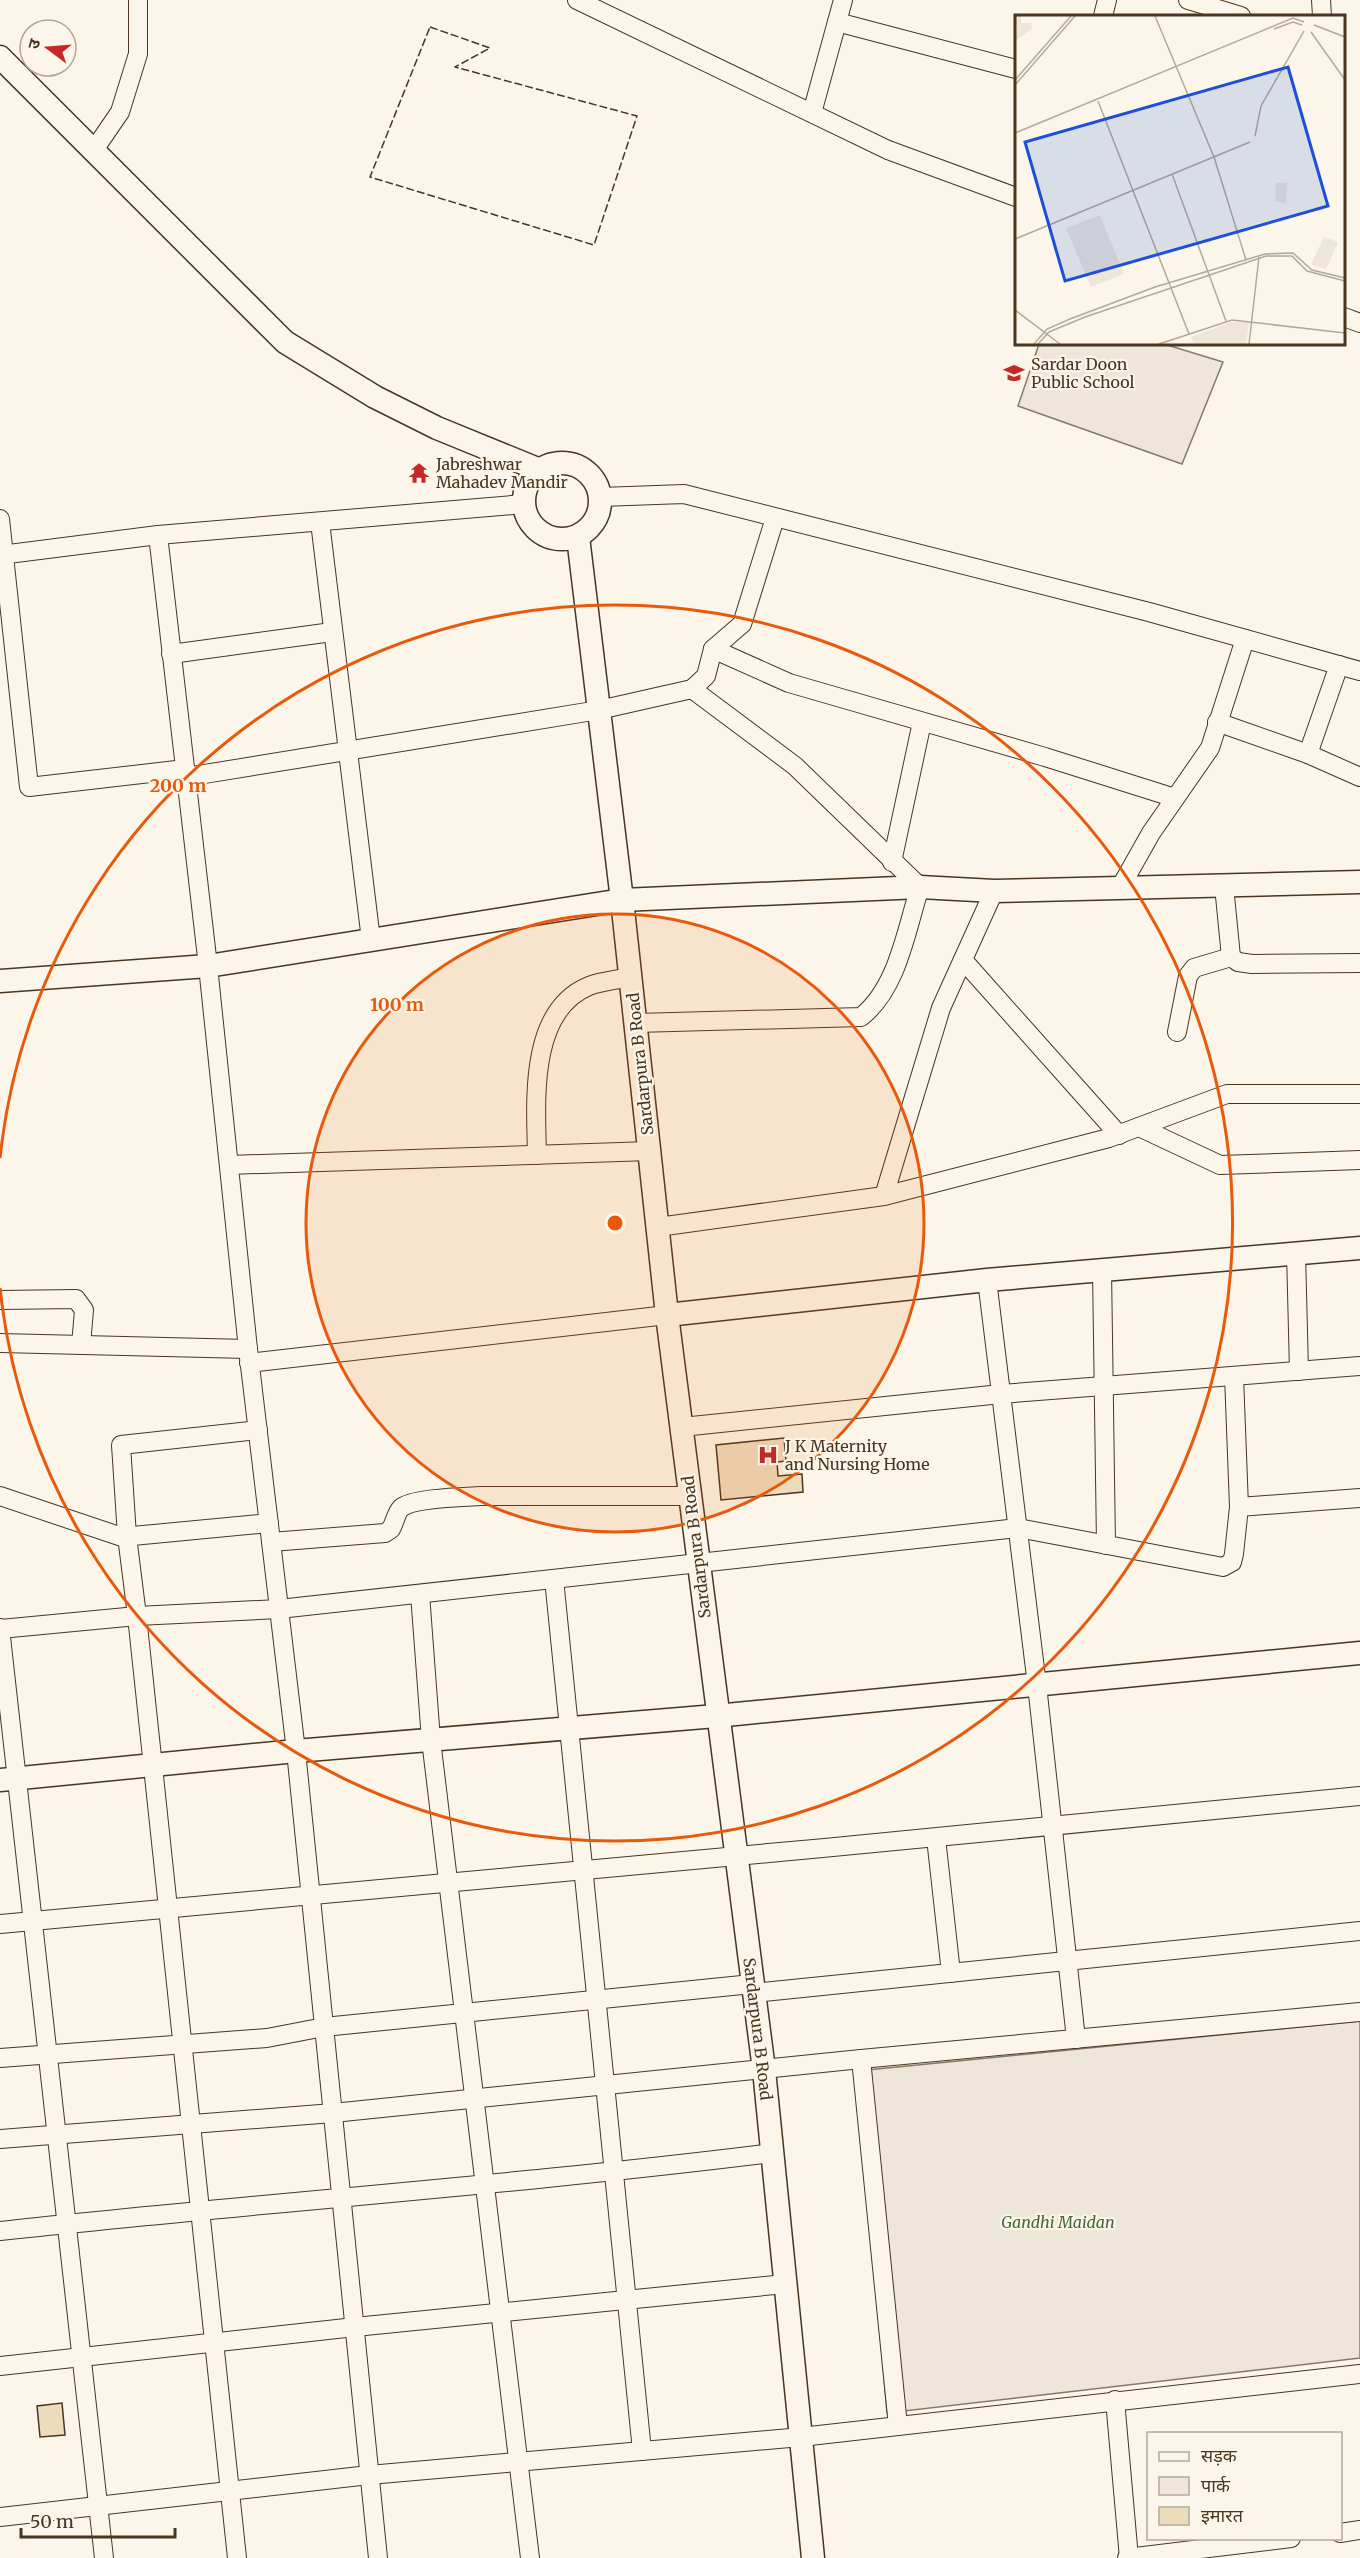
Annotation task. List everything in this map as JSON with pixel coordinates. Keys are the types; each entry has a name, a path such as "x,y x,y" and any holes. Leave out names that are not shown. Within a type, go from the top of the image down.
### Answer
{"street":[{"path":"94,150 120,112 138,54 138,0"},
{"path":"577,0 888,150 1015,196"},
{"path":"812,113 843,0"},
{"path":"1103,15 1107,0"},
{"path":"1188,0 1238,15"},
{"path":"1321,0 1322,15"},
{"path":"837,22 1015,68"},
{"path":"0,57 285,342 375,397 426,423 478,447 540,470"},
{"path":"1345,317 1360,323"},
{"path":"565,462 589,472 597,484 601,497 596,520 578,537 554,539 543,534 527,516 524,504 530,480 540,470 552,464 565,462"},
{"path":"601,497 684,494 1149,612 1360,671"},
{"path":"2,555 158,535 524,504"},
{"path":"0,519 9,675 29,787 185,773 346,751 599,710 692,689 706,676 713,649 742,624 775,518"},
{"path":"320,522 346,751 371,940"},
{"path":"158,535 208,966 249,1356 296,1751 378,2558"},
{"name":"Sardarpura B Road","path":"578,537 622,900 667,1315 716,1716 764,2070 813,2558"},
{"path":"171,654 332,632"},
{"path":"1120,888 1151,833 1204,760 1245,639"},
{"path":"713,649 789,683 1175,798"},
{"path":"1308,754 1339,665"},
{"path":"692,689 795,766 891,862 920,887"},
{"path":"891,862 922,722"},
{"path":"1217,722 1308,754 1360,777"},
{"path":"0,981 208,966 622,900 920,887 994,891 1360,882"},
{"path":"1224,886 1230,957"},
{"path":"636,1023 861,1017 881,998 891,976 920,887"},
{"path":"884,1196 941,1008 994,891"},
{"path":"1177,1032 1188,975 1194,968 1230,957 1238,962 1252,964 1360,963"},
{"path":"963,960 1119,1135"},
{"path":"537,1155 536,1081 539,1059 558,1013 573,996 589,986 630,977"},
{"path":"658,1227 884,1196 1119,1135 1227,1094 1360,1094"},
{"path":"1139,1127 1220,1165 1360,1160"},
{"path":"229,1165 650,1151"},
{"path":"0,1343 81,1345 249,1356 667,1315 987,1280 1360,1248"},
{"path":"1296,1252 1299,1371"},
{"path":"1102,1269 1106,1545"},
{"path":"987,1280 1037,1685 1076,2039"},
{"path":"0,1300 76,1299 84,1310 81,1345"},
{"path":"682,1427 1001,1394 1360,1366"},
{"path":"104,2558 33,1921 8,1779 0,1629 136,1616 279,1609 1018,1528 1223,1567 1232,1562 1239,1507 1234,1376"},
{"path":"237,2558 127,1536 121,1445 258,1430"},
{"path":"0,1496 127,1536 268,1523"},
{"path":"271,1542 385,1533 391,1529 404,1506 451,1498 690,1496"},
{"path":"1239,1507 1360,1498"},
{"path":"554,1579 607,2086 642,2451"},
{"path":"420,1593 431,1740 530,2558"},
{"path":"8,1779 296,1751 716,1716 1360,1653"},
{"path":"0,1924 311,1893 735,1857 1360,1796"},
{"path":"936,1838 951,1973"},
{"path":"0,2058 182,2042 267,2038 324,2027 598,2001 951,1973 1360,1931"},
{"path":"0,2139 333,2114 861,2059 1360,2012"},
{"path":"861,2059 898,2426"},
{"path":"0,2231 341,2196 615,2173 772,2153"},
{"path":"0,2366 355,2327 785,2284"},
{"path":"0,2517 369,2475 801,2437 1360,2374"},
{"path":"1115,2400 1128,2558 1275,2540"},
{"path":"1342,2533 1360,2530"}],"green space":[{"path":"1039,345 1167,345 1223,362 1182,464 1018,406"},
{"name":"Gandhi Maidan","path":"1360,2021 1360,2358 887,2413 857,2071"}],"building":[{"path":"784,1438 786,1461 777,1462 778,1476 802,1474 803,1492 721,1500 716,1445"},
{"path":"62,2403 65,2435 40,2437 37,2406"}],"fence":[{"path":"430,27 490,48 455,67 637,116 594,245 370,177 430,27"}],"place":[{"name":"Sardar Doon Public School","path":"1014,373"},
{"name":"Jabreshwar Mahadev Mandir","path":"419,473"},
{"name":"J K Maternity and Nursing Home","path":"768,1455"}]}
